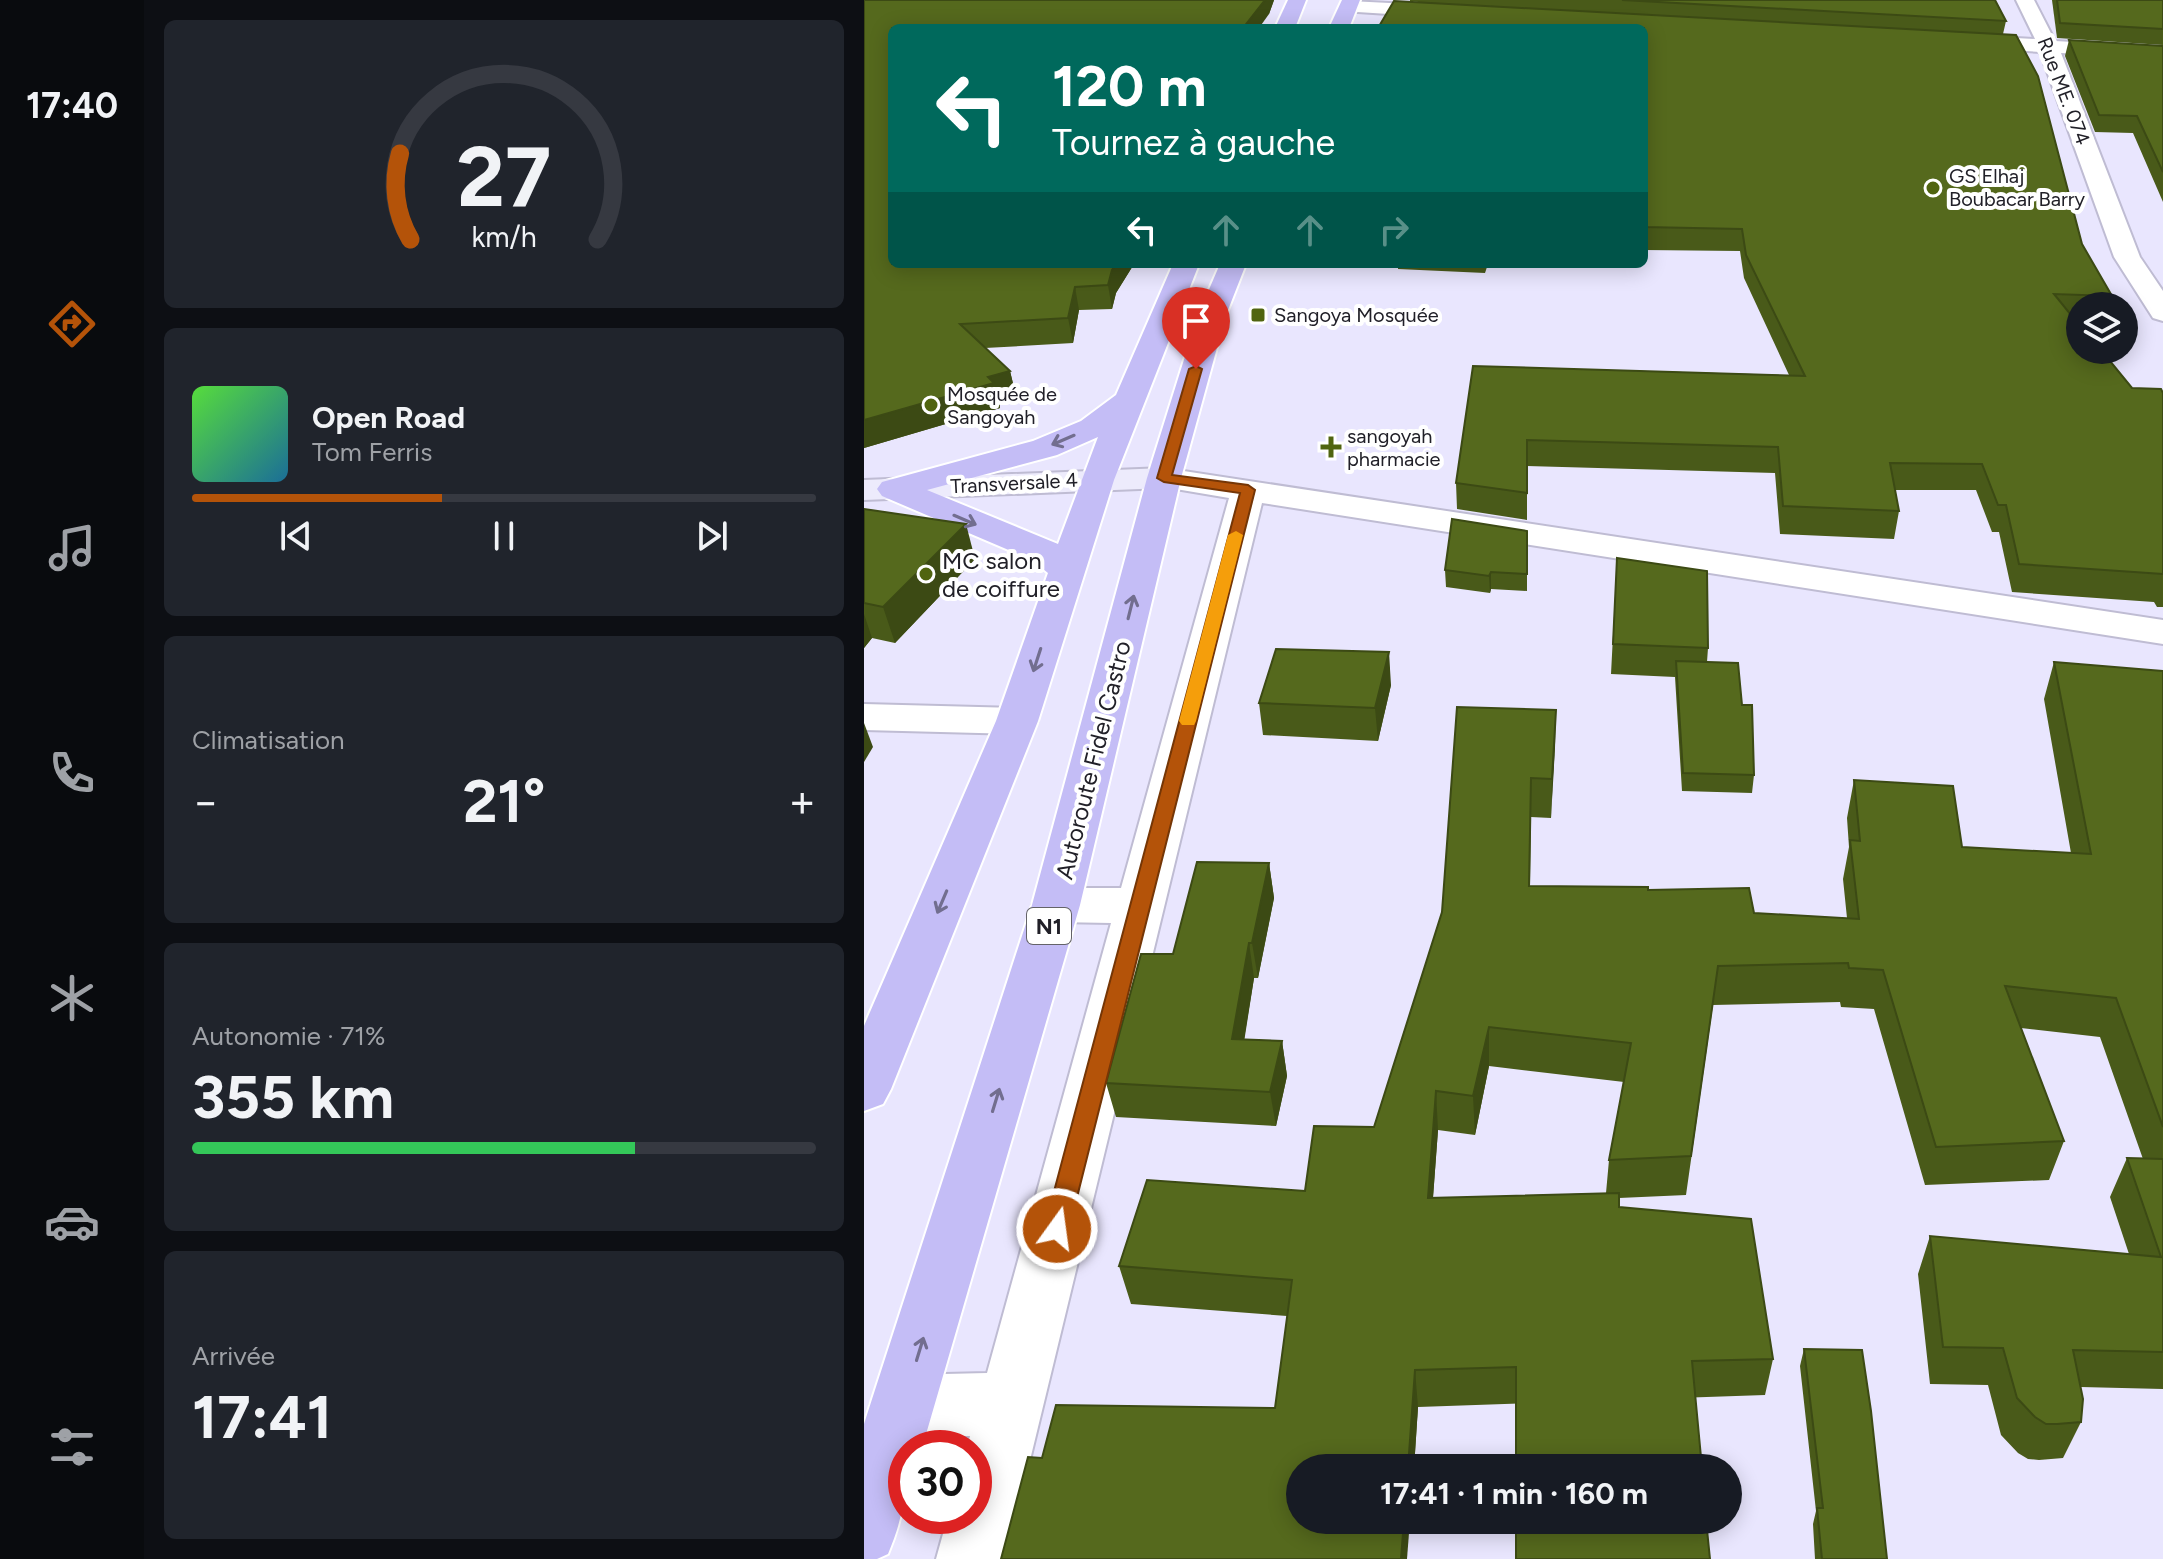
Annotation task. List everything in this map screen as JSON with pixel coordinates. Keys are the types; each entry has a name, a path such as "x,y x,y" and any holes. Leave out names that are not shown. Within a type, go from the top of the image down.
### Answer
{"highway":[{"path":"1287,24 1297,0"},
{"path":"1341,24 1350,3"},
{"path":"864,1089 1017,721 1097,480 1184,268"},
{"name":"Autoroute Fidel Castro","path":"864,1530 1056,905 1164,478 1212,315 1231,268"},
{"path":"879,489 1045,448 1092,428 1130,400"},
{"path":"879,489 1045,552 1067,570"}],"main road":[{"name":"Transversale 4","path":"879,489 1164,478"}],"street":[{"name":"Rue ME. 074","path":"2025,0 2048,46 2127,257 2163,312"},
{"path":"1350,3 1471,13"},
{"path":"1937,40 2163,53"},
{"path":"1164,478 2163,632"},
{"path":"971,1559 1248,490"},
{"path":"864,717 1017,721"},
{"path":"1056,905 1140,906"},
{"path":"902,1406 1011,1404"}],"building":[{"path":"864,0 1265,0 1246,24 888,24 888,268 1113,268 1108,285 1075,287 1068,318 960,324 1010,371 988,377 994,383 864,420"},
{"path":"1622,0 1995,0 2006,21"},
{"path":"2057,0 2163,0 2163,29 2060,23"},
{"path":"1394,1 2016,35 2038,76 2082,244 2110,292 2054,294 2066,309 2066,364 2112,364 2132,388 2161,389 2163,393 2163,574 2019,564 2006,505 1998,505 1982,464 1890,463 1899,511 1783,506 1778,447 1527,440 1527,493 1456,483 1473,366 1805,376 1746,255 1742,229 1648,227 1648,24 1380,24"},
{"path":"2069,40 2163,46 2163,172 2137,116 2099,115"},
{"path":"864,509 966,524 883,607 864,603"},
{"path":"1452,519 1527,531 1527,574 1491,572 1489,576 1445,570"},
{"path":"1617,558 1707,571 1708,648 1613,644"},
{"path":"1276,649 1389,652 1375,708 1259,703"},
{"path":"1676,661 1738,663 1742,705 1752,705 1754,775 1683,773"},
{"path":"2054,662 2163,671 2163,1127 2116,998 2005,986 2064,1141 1936,1147 1883,970 1849,968 1848,963 1718,966 1691,1156 1609,1160 1631,1043 1489,1027 1473,1096 1436,1091 1428,1198 1619,1193 1619,1207 1751,1219 1773,1359 1692,1361 1701,1454 1516,1454 1516,1367 1415,1370 1409,1454 1286,1454 1286,1534 1403,1534 1401,1559 1001,1559 1028,1457 1042,1458 1056,1405 1275,1408 1292,1280 1119,1266 1147,1180 1305,1191 1314,1126 1374,1127 1442,912 1457,707 1556,710 1552,779 1531,778 1529,886 1648,887 1648,890 1749,888 1754,913 1859,919 1850,840 1860,841 1854,780 1953,786 1962,847 2091,854"},
{"path":"1197,862 1269,863 1252,943 1249,943 1232,1039 1282,1041 1270,1092 1106,1083 1141,954 1173,954"},
{"path":"2127,1158 2163,1159 2163,1352 2073,1350 2083,1399 2081,1422 2046,1424 2017,1398 2003,1348 1943,1347 1930,1236 2161,1257"},
{"path":"1804,1349 1862,1350 1887,1559 1822,1559 1817,1508 1823,1508"},
{"path":"1516,1534 1707,1534 1710,1559 1516,1559"}],"slow traffic":[{"path":"1188,721 1236,535"}],"place":[{"name":"GS Elhaj Boubacar Barry","path":"1933,188"},
{"name":"Sangoya Mosquée","path":"1258,315"},
{"name":"Mosquée de Sangoyah","path":"931,405"},
{"name":"sangoyah pharmacie","path":"1331,447"},
{"name":"MC salon de coiffure","path":"926,574"}],"route":[{"path":"1057,1229 1248,490 1164,478 1196,369"}]}
